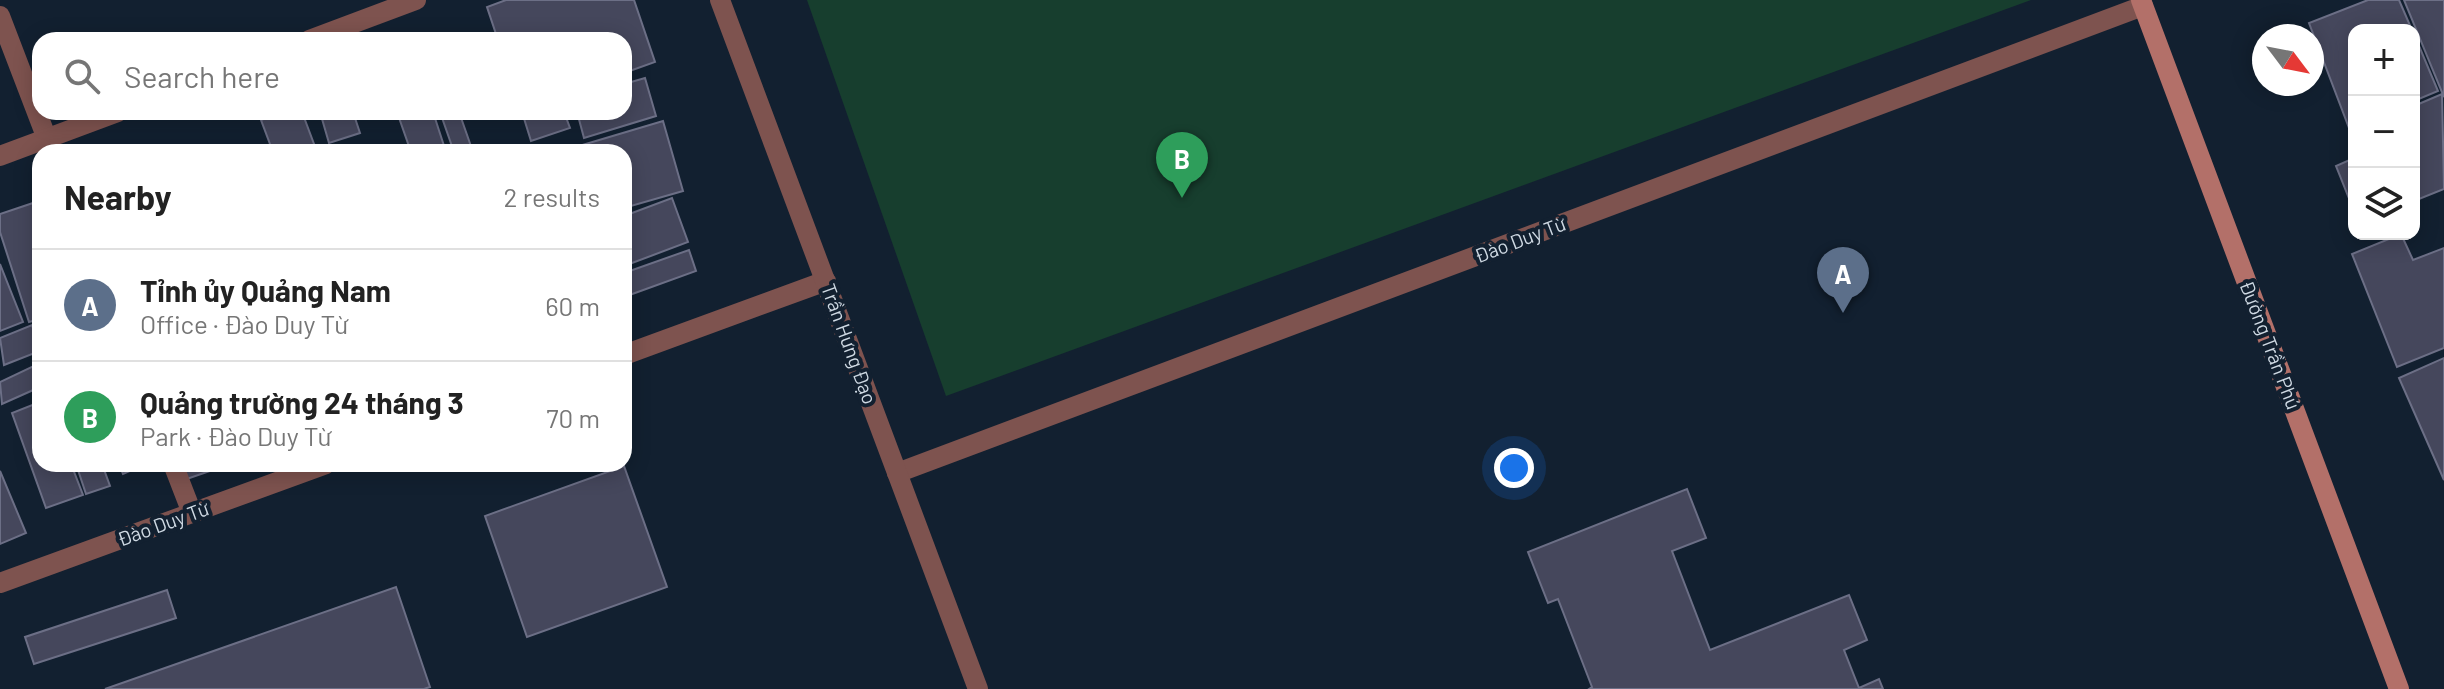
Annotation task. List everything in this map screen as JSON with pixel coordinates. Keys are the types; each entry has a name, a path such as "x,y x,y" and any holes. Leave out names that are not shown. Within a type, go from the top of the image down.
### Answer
{"main road":[{"name":"Đường Trần Phú","path":"2142,3 2399,689"}],"street":[{"path":"330,32 416,0"},
{"name":"Trần Hưng Đạo","path":"720,0 978,689"},
{"name":"Đào Duy Từ","path":"897,473 2142,3"},
{"path":"0,16 32,99"},
{"path":"40,120 50,144"},
{"path":"52,144 102,120"},
{"path":"0,156 32,149"},
{"path":"632,352 826,281"},
{"path":"176,472 192,513"},
{"name":"Đào Duy Từ","path":"0,583 304,472"}],"green space":[{"path":"807,0 2031,0 946,396"}],"building":[{"path":"506,0 634,0 655,62 632,70 632,32 495,32 487,7"},
{"path":"2368,0 2399,0 2409,24 2348,24 2348,125 2324,62 2324,24 2309,23"},
{"path":"2404,0 2444,0 2444,97 2420,39 2420,24 2414,24"},
{"path":"2420,48 2438,91 2420,98"},
{"path":"645,78 656,116 584,138 579,120 632,120 632,82"},
{"path":"2442,94 2444,189 2420,199 2420,168 2420,103"},
{"path":"261,120 305,120 314,144 270,144"},
{"path":"322,120 356,120 360,133 329,143"},
{"path":"400,120 436,120 443,144 408,144"},
{"path":"443,120 462,120 470,144 451,144"},
{"path":"524,120 567,120 570,128 531,141"},
{"path":"663,121 683,191 632,206 632,144 586,144"},
{"path":"2348,161 2348,196 2336,166"},
{"path":"672,198 688,242 632,263 632,213"},
{"path":"32,203 32,321 29,322 0,232 0,214"},
{"path":"2386,240 2404,240 2413,260 2444,248 2444,348 2397,367 2352,254"},
{"path":"689,250 696,271 632,294 632,270"},
{"path":"0,264 23,322 0,331"},
{"path":"32,325 32,354 4,365 0,338"},
{"path":"2444,358 2444,480 2399,378"},
{"path":"32,367 32,391 2,404 0,382"},
{"path":"32,405 32,469 12,413"},
{"path":"0,471 26,533 0,544"},
{"path":"33,472 74,472 83,495 46,508"},
{"path":"79,472 105,472 110,486 86,494"},
{"path":"178,472 207,472 181,481"},
{"path":"607,472 626,472 667,587 527,637 485,516"},
{"path":"1687,489 1706,538 1672,551 1710,650 1849,595 1867,640 1844,650 1859,688 1879,679 1883,689 1589,689 1592,687 1558,599 1548,603 1528,552"},
{"path":"396,587 430,687 105,689"},
{"path":"167,590 176,618 34,664 25,637"}],"place":[{"name":"Quảng trường 24 tháng 3","path":"1182,198"},
{"name":"Tỉnh ủy Quảng Nam","path":"1843,313"}]}
